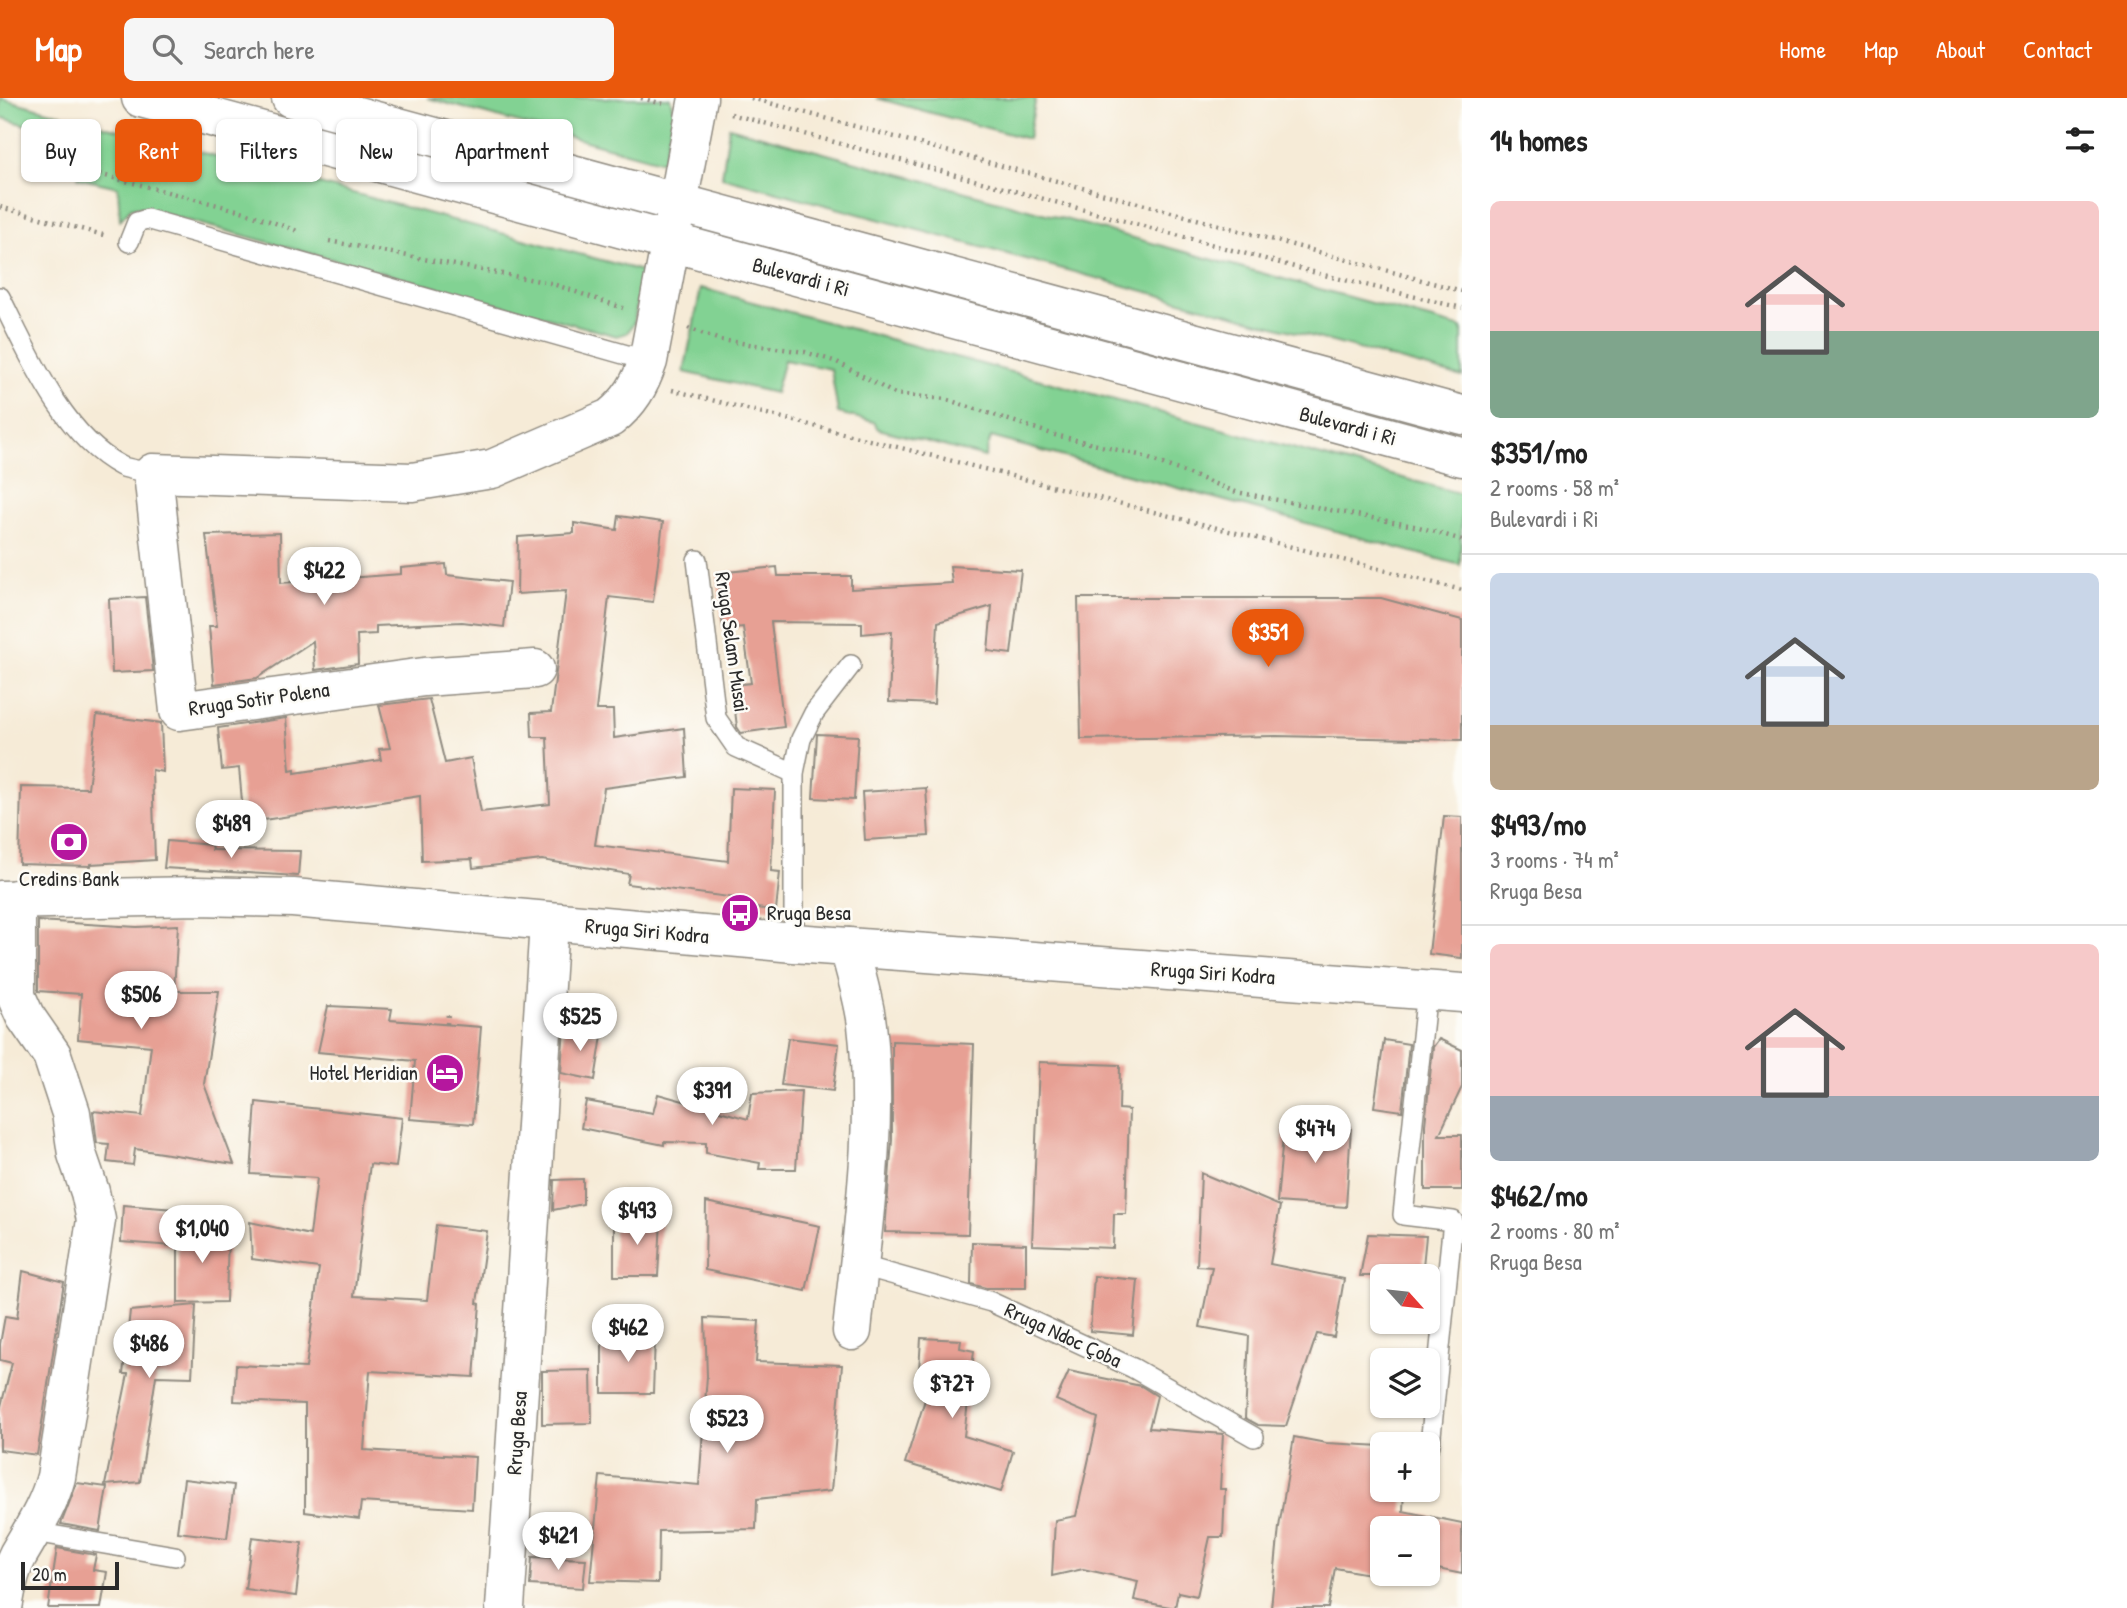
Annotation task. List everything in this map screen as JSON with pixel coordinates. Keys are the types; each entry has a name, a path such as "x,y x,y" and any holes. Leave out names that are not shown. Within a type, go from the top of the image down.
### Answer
{"street":[{"name":"Bulevardi i Ri","path":"141,98 1462,457"},
{"name":"Bulevardi i Ri","path":"291,98 1462,415"},
{"path":"153,473 412,482 492,469 610,418 626,405 644,372 678,203 686,102"},
{"name":"Rruga Sotir Polena","path":"153,473 179,711 424,677 535,669"},
{"name":"Rruga Siri Kodra","path":"8,899 197,896 293,898 794,943 1445,991"},
{"path":"3,1608 8,1580 18,1556 49,1503 57,1477 96,1220 90,1192 76,1154 71,1113 52,1055 25,1016 16,996 8,899"},
{"name":"Rruga Besa","path":"505,1608 549,923"},
{"path":"849,947 867,1024 869,1062 868,1173 852,1331"}],"lane":[{"path":"129,242 137,222 147,219 644,372"},
{"path":"0,297 40,373 74,426 96,449 123,467 153,473"},
{"name":"Rruga Selam Musai","path":"697,560 716,718 736,747 794,773"},
{"path":"794,943 794,773 801,739 814,713 851,665"},
{"path":"1431,1432 1453,1221 1403,1215 1445,991"},
{"name":"Rruga Ndoc Çoba","path":"859,1265 991,1302 1133,1368 1254,1437"},
{"path":"34,1532 176,1556"}],"path":[{"path":"640,98 686,102"},
{"path":"751,98 1462,291"},
{"path":"733,115 1324,275 1462,308"},
{"path":"101,175 233,209 305,234"},
{"path":"0,207 129,242"},
{"path":"317,239 550,283 634,311"},
{"path":"678,324 720,340 805,352 837,362 895,394 945,399 1055,435 1139,455 1236,492 1408,525 1462,540"},
{"path":"644,372 1462,590"},
{"path":"447,1024 448,1014"}],"green space":[{"path":"0,98 78,119 21,119 21,124 0,117"},
{"path":"427,98 670,98 674,113 663,162 573,138 573,119 504,119"},
{"path":"876,98 1036,98 1028,139"},
{"path":"101,125 115,129 115,182 202,182 202,152 216,156 216,182 312,182 642,271 634,323 627,333 617,336 138,207 131,208 120,220 118,187 96,182 101,182"},
{"path":"729,127 1462,328 1462,377 722,177"},
{"path":"701,288 1462,494 1460,565 991,437 985,457 878,429 874,422 838,413 831,369 784,360 775,393 684,372"}],"building":[{"path":"619,516 663,522 653,602 609,597 596,710 613,710 614,738 684,728 687,777 604,788 595,845 728,861 731,788 775,790 771,871 780,872 776,910 744,907 745,899 627,884 629,874 542,860 473,868 472,859 422,861 420,796 244,823 239,768 222,770 218,728 286,718 290,770 295,769 295,773 381,760 379,749 390,748 379,705 429,699 445,763 471,758 481,812 550,804 547,737 532,737 531,713 551,712 566,591 517,594 518,537 574,533 574,523 617,530"},
{"path":"280,533 281,583 401,574 401,568 446,564 447,575 509,582 504,627 462,622 376,626 376,634 357,635 358,664 315,670 313,641 257,678 214,684 209,626 217,626 206,535"},
{"path":"950,566 1021,570 1011,654 988,651 992,606 938,622 934,704 889,702 892,631 862,634 862,623 771,622 784,727 741,733 737,727 732,685 751,683 743,627 723,629 717,573 777,567 778,576 851,576 851,589 952,583"},
{"path":"145,597 153,671 112,673 109,599"},
{"path":"1078,598 1381,598 1462,620 1462,740 1276,736 1081,739"},
{"path":"97,715 161,723 163,772 152,770 155,860 91,866 19,864 21,787 88,788"},
{"path":"817,734 858,736 854,800 813,798"},
{"path":"926,788 929,836 865,840 862,792"},
{"path":"1444,816 1462,817 1462,958 1429,954"},
{"path":"167,841 211,845 212,850 300,851 298,876 164,868"},
{"path":"38,921 137,927 178,925 174,991 219,991 204,1084 234,1164 135,1149 133,1165 107,1162 109,1144 97,1143 93,1111 142,1116 151,1046 78,1039 81,994 38,991"},
{"path":"328,1006 392,1009 390,1020 481,1027 473,1124 410,1119 415,1061 318,1052"},
{"path":"564,1026 602,1036 595,1080 561,1073"},
{"path":"788,1038 839,1044 833,1091 781,1085"},
{"path":"1439,1039 1462,1050 1462,1087 1439,1135 1462,1135 1462,1190 1425,1190 1425,1125 1433,1047"},
{"path":"1384,1040 1409,1044 1402,1111 1374,1107"},
{"path":"892,1041 974,1044 968,1234 885,1232 892,1140"},
{"path":"1039,1062 1120,1065 1119,1109 1129,1110 1126,1214 1114,1214 1113,1248 1032,1245"},
{"path":"801,1091 796,1169 759,1169 760,1163 706,1153 706,1143 664,1142 664,1145 581,1128 586,1101 653,1113 658,1094 748,1119 752,1093"},
{"path":"256,1102 402,1118 396,1167 370,1164 354,1296 427,1300 436,1225 487,1231 477,1303 480,1304 474,1377 370,1371 364,1450 475,1457 472,1509 361,1502 359,1519 305,1512 305,1404 234,1401 236,1365 306,1368 319,1268 252,1259 250,1222 310,1235 317,1178 251,1174"},
{"path":"1284,1125 1351,1127 1346,1207 1277,1202"},
{"path":"1201,1173 1280,1206 1270,1264 1344,1279 1334,1337 1317,1334 1286,1426 1258,1425 1245,1418 1249,1336 1200,1327 1212,1267 1197,1266"},
{"path":"583,1179 583,1204 553,1210 554,1180"},
{"path":"706,1202 820,1226 806,1291 705,1270"},
{"path":"123,1205 175,1209 173,1246 121,1242"},
{"path":"614,1219 661,1220 658,1276 614,1276"},
{"path":"178,1224 228,1234 226,1302 178,1303"},
{"path":"1368,1234 1426,1236 1423,1264 1370,1264 1370,1276 1360,1276"},
{"path":"972,1242 1026,1244 1026,1288 986,1288 971,1284"},
{"path":"23,1271 64,1282 37,1455 0,1450 0,1410 12,1363 0,1360 0,1344 5,1316 17,1318"},
{"path":"1094,1276 1138,1280 1133,1335 1090,1331"},
{"path":"196,1305 192,1377 156,1376 140,1482 105,1485 128,1374 123,1374 130,1311"},
{"path":"705,1318 759,1321 756,1362 842,1365 831,1491 757,1499 756,1529 659,1531 658,1583 590,1581 600,1476 699,1485 707,1376"},
{"path":"602,1335 655,1337 653,1393 602,1393"},
{"path":"921,1338 961,1340 960,1348 974,1351 964,1436 1013,1451 1001,1492 905,1463 929,1387 918,1387"},
{"path":"591,1370 592,1423 542,1424 542,1371"},
{"path":"1069,1371 1141,1386 1157,1396 1149,1428 1223,1434 1220,1489 1225,1489 1223,1537 1210,1537 1197,1596 1178,1592 1175,1608 1134,1600 1138,1581 1083,1569 1052,1576 1055,1520 1076,1516 1098,1418 1056,1400"},
{"path":"1294,1437 1326,1443 1370,1445 1370,1502 1403,1502 1403,1511 1428,1516 1370,1516 1370,1574 1335,1568 1328,1608 1271,1608 1279,1527"},
{"path":"184,1479 234,1485 227,1538 177,1532"},
{"path":"77,1483 107,1487 100,1531 61,1524"},
{"path":"1440,1519 1462,1523 1462,1574 1440,1569"},
{"path":"252,1537 302,1543 296,1596 245,1589"},
{"path":"57,1548 96,1555 93,1570 107,1572 101,1608 48,1608"},
{"path":"532,1557 586,1559 583,1588 530,1585"}],"place":[{"name":"Credins Bank","path":"69,842"},
{"name":"Rruga Besa","path":"740,913"},
{"name":"Hotel Meridian","path":"445,1073"}]}
